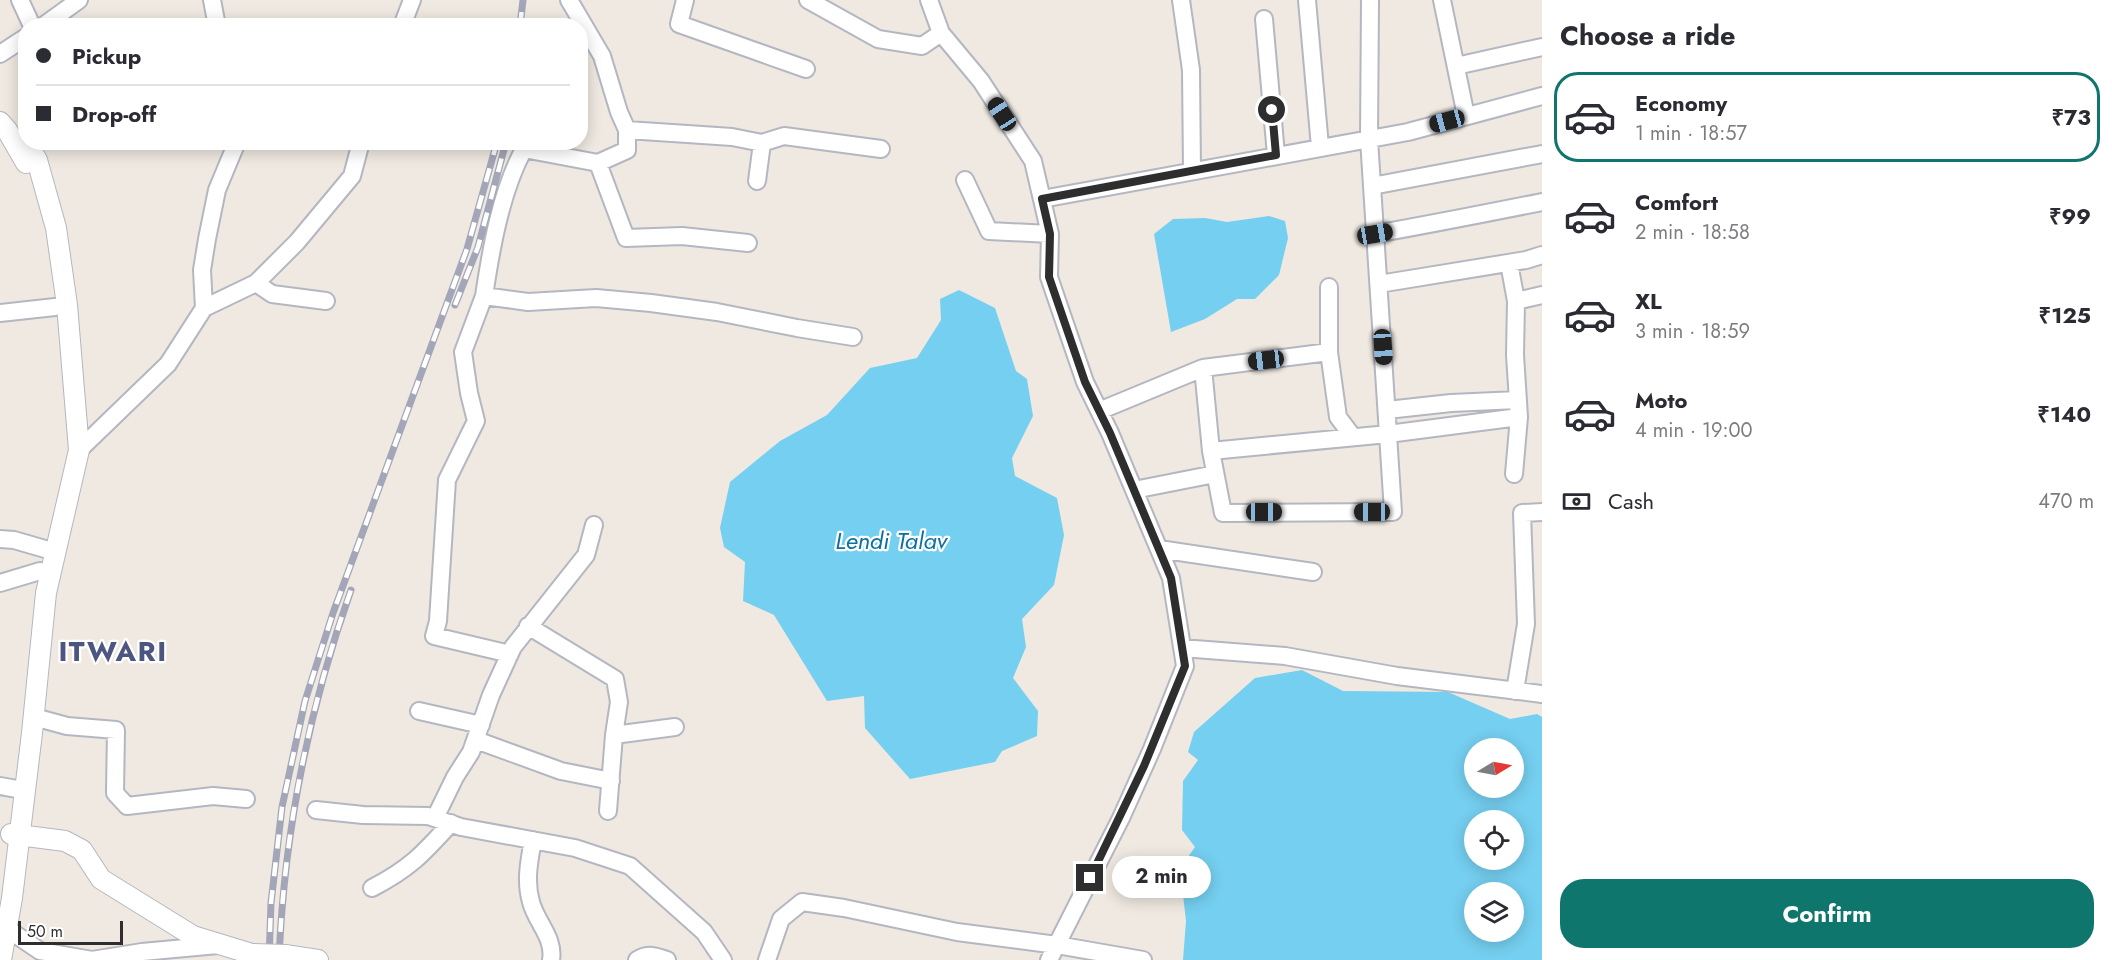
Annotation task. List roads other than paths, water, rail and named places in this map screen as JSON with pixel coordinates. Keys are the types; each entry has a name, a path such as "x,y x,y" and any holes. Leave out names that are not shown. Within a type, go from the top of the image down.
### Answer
{"street":[{"path":"20,0 28,18"},
{"path":"54,18 79,0"},
{"path":"212,0 215,18"},
{"path":"405,18 412,0"},
{"path":"569,0 580,18"},
{"path":"685,0 679,24 806,69"},
{"path":"808,0 878,39 922,46 941,33"},
{"path":"928,0 941,33 981,81 1033,161 1050,234 1049,277 1085,382 1171,578 1185,666 1121,818 1053,953"},
{"path":"1181,0 1191,70 1192,171"},
{"path":"1307,0 1320,147"},
{"path":"1203,368 1211,451 1223,513 1394,512 1369,139 1370,0"},
{"path":"1442,0 1466,116"},
{"path":"1264,19 1276,155"},
{"path":"529,150 598,163 627,150 627,130 619,112 602,56 588,32"},
{"path":"0,54 18,42"},
{"path":"1456,66 1542,47"},
{"path":"1042,199 1408,132 1542,96"},
{"path":"0,106 18,125"},
{"path":"0,122 18,149"},
{"path":"627,130 732,137 762,143 784,136 880,149"},
{"path":"757,181 762,143"},
{"path":"19,150 26,163 36,196 61,306"},
{"path":"1,960 14,788 29,716 33,671 34,597 46,571 72,450 56,228 48,194 37,160 31,150"},
{"path":"204,308 202,270 207,239 217,190 234,150"},
{"path":"46,571 45,549 72,450 168,364 204,308 256,283 297,242 352,176 360,150"},
{"path":"510,654 434,636 438,621 447,480 476,421 463,352 484,296 492,246 515,165 523,150"},
{"path":"1372,186 1542,154"},
{"path":"598,163 626,238 682,236 748,243"},
{"path":"965,180 988,231 1050,234"},
{"path":"1375,234 1542,202"},
{"path":"1378,284 1509,263 1542,255"},
{"path":"1509,263 1516,301 1515,355 1519,417 1514,474"},
{"path":"256,283 272,294 326,301"},
{"path":"1329,287 1329,352 1338,417 1353,437"},
{"path":"1516,301 1542,295"},
{"path":"484,296 528,302 596,298 651,303 717,312 853,337"},
{"path":"0,313 61,306"},
{"path":"1099,411 1203,368 1329,352"},
{"path":"1387,410 1451,403 1518,400"},
{"path":"1211,451 1388,434 1519,417"},
{"path":"1134,490 1215,474"},
{"path":"1515,691 1526,624 1522,513 1542,512"},
{"path":"372,888 395,876 420,857 443,821 479,732 491,695 510,654 528,626 550,602 586,555 594,525"},
{"path":"0,539 14,540 45,549"},
{"path":"1159,549 1313,572"},
{"path":"0,583 46,571"},
{"path":"528,626 615,679 619,702 614,735 609,811"},
{"path":"1182,648 1285,656 1396,676 1542,694"},
{"path":"419,711 479,732 561,771 611,781"},
{"path":"29,716 67,726 116,730 115,793 127,806 213,796 246,799"},
{"path":"614,735 675,727"},
{"path":"316,810 363,815 428,816 574,848 630,866 704,932 723,960"},
{"path":"10,834 65,841 82,850 101,879 193,936 252,954 300,958"},
{"path":"533,840 526,875 531,904 548,935 552,953 551,960"},
{"path":"767,960 781,919 802,902 844,908 1053,953 1143,960"},
{"path":"3,928 41,955 92,960 222,945"},
{"path":"637,960 644,956 655,955 667,960"}],"water":[{"path":"1269,216 1285,221 1288,238 1279,275 1255,299 1237,299 1205,319 1171,332 1154,234 1173,219 1205,218 1227,222"},
{"name":"Lendi Talav","path":"959,290 995,308 1016,371 1027,379 1033,416 1012,458 1015,476 1057,498 1064,535 1054,585 1022,619 1026,647 1013,678 1038,711 1037,736 1002,751 995,762 910,779 865,728 864,696 827,701 774,615 743,601 745,562 724,547 720,528 730,482 780,441 827,415 870,368 917,358 941,320 940,299"},
{"path":"1302,670 1343,691 1448,692 1510,719 1537,714 1542,717 1542,960 1183,960 1186,921 1180,868 1195,847 1182,830 1183,781 1198,760 1188,752 1194,732 1255,678"}],"railway":[{"path":"521,18 523,0"},
{"path":"269,960 271,903 282,807 305,701 333,613 467,249 495,150"},
{"path":"455,305 478,247 504,150"},
{"path":"279,960 286,865 301,772 322,681 351,590"}],"district":[{"name":"ITWARI","path":"113,651"}]}
